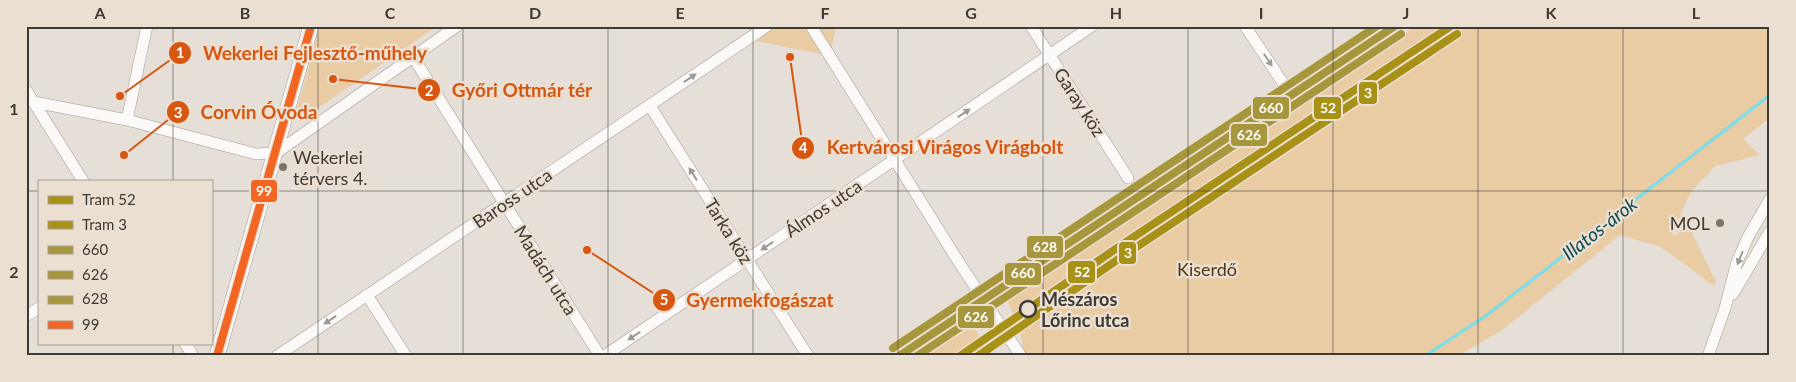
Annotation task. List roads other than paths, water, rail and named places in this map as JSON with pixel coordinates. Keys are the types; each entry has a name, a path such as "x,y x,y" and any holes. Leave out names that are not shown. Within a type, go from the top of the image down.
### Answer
{"main road":[{"path":"899,356 1395,26"}],"street":[{"path":"126,120 147,26"},
{"path":"217,356 311,26"},
{"path":"29,103 126,120 256,154 276,153 457,26"},
{"name":"Baross utca","path":"277,356 767,26"},
{"path":"811,26 979,293 1021,356"},
{"name":"Garay köz","path":"1031,26 1128,178"},
{"name":"Álmos utca","path":"604,356 1092,26"},
{"path":"1245,26 1291,95"},
{"name":"Madách utca","path":"413,57 600,356"},
{"path":"26,90 29,103 82,180"},
{"name":"Tarka köz","path":"650,106 808,356"},
{"path":"1708,356 1725,308 1737,262 1748,237 1770,199"},
{"path":"1725,308 1766,247 1770,231"},
{"path":"1748,237 1766,247"},
{"path":"367,295 406,356"},
{"path":"26,316 38,309"},
{"path":"186,344 193,356"}],"waterway":[{"name":"Illatos-árok","path":"1425,356 1487,315 1770,95"}],"tram line":[{"name":"52","path":"960,356 1114,250 1451,26"},
{"name":"3","path":"978,356 1120,258 1457,34"}],"place":[{"name":"Kertvárosi Virágos Virágbolt","path":"790,57"},
{"name":"Győri Ottmár tér","path":"333,79"},
{"name":"Wekerlei Fejlesztő-műhely","path":"120,96"},
{"name":"Corvin Óvoda","path":"124,155"},
{"name":"Wekerlei térvers 4.","path":"283,167"},
{"name":"MOL","path":"1720,223"},
{"name":"Gyermekfogászat","path":"587,250"},
{"name":"Mészáros Lőrinc utca","path":"1028,309"}],"park label":[{"name":"Kiserdő","path":"1207,269"}]}
